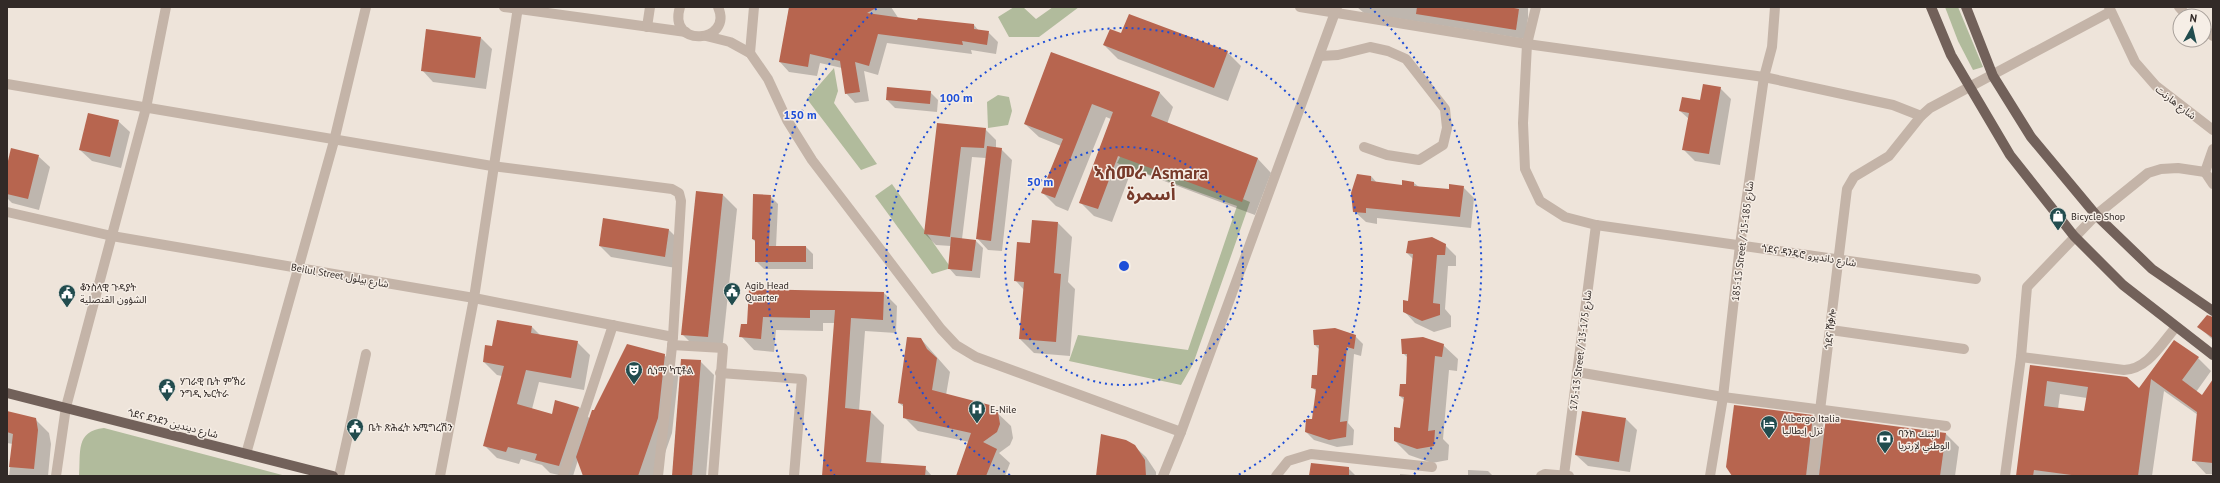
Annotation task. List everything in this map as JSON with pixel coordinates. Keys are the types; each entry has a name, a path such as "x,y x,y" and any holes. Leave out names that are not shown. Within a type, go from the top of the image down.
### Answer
{"main road":[{"path":"1931,7 1951,55 2010,156 2074,236 2123,285 2213,355"},
{"path":"1966,7 1993,76 2032,137 2096,215 2152,268 2213,311"},
{"name":"ጎደና ደንደን شارع ديندين","path":"7,392 333,476"}],"street":[{"path":"56,476 66,408 146,108 166,7"},
{"path":"246,454 334,141 366,7"},
{"path":"504,7 686,32"},
{"path":"647,27 650,7"},
{"path":"680,7 678,20 686,32 692,36 706,36 730,42 750,53 768,79 787,120 812,160 941,329 956,345 976,357 1181,432"},
{"path":"706,36 716,29 719,23 720,17 718,7"},
{"path":"750,53 754,7"},
{"path":"1300,7 1336,10 1527,44 1764,77 1893,105 1921,116 1930,108 1993,76 2110,9"},
{"name":"ጎደና ዳንዴሮ شارع دانديرو","path":"1536,7 1527,44 1523,123 1525,169 1540,201 1566,218 1596,225 1976,279"},
{"name":"185-15 Street / شارع 185-15","path":"1710,476 1723,397 1740,245 1764,77 1772,47 1775,7"},
{"path":"440,476 474,298 492,166 518,8"},
{"name":"شارع هارنت","path":"2110,9 2136,62 2156,86 2213,130"},
{"path":"1163,476 1181,432 1336,10"},
{"path":"1320,56 1338,55 1370,48 1388,51 1406,59 1445,109 1447,128 1443,145 1419,160 1387,155 1364,147"},
{"path":"7,84 334,141 492,166 672,189 679,192 681,201 673,341 658,476"},
{"name":"ጎደና ሸቃሎ","path":"1812,476 1847,189 1854,177 1889,156 1921,116"},
{"path":"2205,172 2213,149"},
{"path":"2005,476 2021,357 2027,287 2074,236 2096,215 2148,172 2161,169 2178,168 2205,172 2213,184"},
{"name":"Beilul Street شارع بيلول","path":"7,212 112,236 474,298 613,325 673,341 723,348 720,373"},
{"name":"175-13 Street / شارع 175-13","path":"1566,476 1576,372 1596,225"},
{"path":"563,476 613,325"},
{"path":"2021,357 2124,370 2136,369 2149,360 2176,327"},
{"path":"1831,330 1964,349"},
{"path":"339,476 366,354"},
{"path":"1576,372 1723,397 1946,426"},
{"path":"713,476 720,373 802,380 794,476"},
{"path":"1276,476 1288,461 1311,454 1432,467"},
{"path":"1541,476 1546,474 1566,476"}],"green space":[{"path":"1014,7 1023,7 1036,19 1053,7 1079,7 1039,37 1009,37 998,17"},
{"path":"1945,7 1958,7 1983,67 1973,70 1958,41"},
{"path":"834,68 838,91 834,103 877,164 861,170 807,99"},
{"path":"998,95 1009,97 1012,111 1008,125 988,128 987,102"},
{"path":"1124,149 1250,202 1193,364 1181,385 1069,361 1078,335 1188,350 1237,206 1117,163"},
{"path":"892,184 951,268 932,274 875,196"},
{"path":"104,428 286,476 79,476 80,451 84,438 88,433"}],"building":[{"path":"789,7 878,7 867,13 917,20 918,18 974,24 974,29 989,31 987,45 962,41 963,45 878,34 869,66 855,62 860,92 845,94 840,61 810,54 808,67 779,62"},
{"path":"1417,7 1509,7 1519,9 1516,30 1416,14"},
{"path":"1129,14 1228,51 1214,88 1103,45 1110,29 1121,33"},
{"path":"426,29 481,37 475,78 421,71"},
{"path":"1051,52 1160,92 1151,116 1258,158 1242,202 1118,156 1098,209 1079,203 1113,112 1092,104 1055,198 1041,193 1063,139 1024,124"},
{"path":"1703,84 1721,87 1709,154 1682,150 1689,113 1679,111 1682,97 1700,100"},
{"path":"887,87 931,91 930,104 886,100"},
{"path":"88,113 119,120 110,157 79,150"},
{"path":"937,123 986,128 984,148 961,147 950,237 924,234"},
{"path":"987,146 1002,148 991,241 976,239"},
{"path":"11,148 39,155 28,199 7,194 7,165"},
{"path":"1357,174 1371,176 1371,181 1402,185 1402,180 1414,182 1414,186 1449,189 1449,184 1464,186 1460,217 1366,208 1366,213 1353,212 1351,193"},
{"path":"696,191 723,194 708,337 681,335"},
{"path":"753,194 771,195 769,246 806,246 806,262 755,262 755,240 752,239"},
{"path":"603,218 669,229 665,257 599,246"},
{"path":"1032,220 1058,222 1054,273 1061,274 1056,342 1019,339 1024,282 1014,281 1017,242 1030,243"},
{"path":"951,237 976,240 972,271 948,269"},
{"path":"1432,237 1446,244 1445,255 1437,255 1433,303 1440,304 1440,315 1422,321 1403,312 1403,300 1408,301 1413,254 1406,253 1408,241"},
{"path":"749,289 884,292 883,320 851,318 845,408 871,411 866,462 926,466 925,476 822,476 835,310 810,310 810,318 763,317 761,339 739,337 741,324 747,324"},
{"path":"2207,315 2213,317 2213,338 2197,327"},
{"path":"497,320 532,326 531,333 578,341 571,378 526,370 517,404 552,414 555,400 579,407 559,466 535,460 537,454 508,447 506,452 483,446 504,366 483,362 485,345 492,346"},
{"path":"1335,328 1356,335 1354,349 1347,347 1340,422 1347,421 1346,437 1329,440 1305,432 1306,419 1312,419 1316,389 1311,388 1312,375 1317,375 1319,345 1314,345 1313,330"},
{"path":"907,337 921,338 927,349 937,358 932,390 990,405 998,412 1000,424 997,432 983,442 997,449 986,476 956,476 971,433 903,418 903,404 898,403"},
{"path":"1423,337 1444,344 1442,357 1435,356 1428,431 1435,430 1434,446 1417,449 1394,441 1394,427 1400,428 1404,397 1399,396 1400,384 1406,384 1407,354 1402,354 1401,339"},
{"path":"2174,340 2199,357 2182,380 2202,395 2213,379 2213,463 2192,461 2197,412 2151,379 2138,476 2079,476 2034,470 2033,476 2016,476 2030,365 2127,377 2139,388","holes":["2047,381 2088,387 2084,411 2044,406"]},
{"name":"ሲነማ ካፒቶል","path":"627,344 665,354 658,418 638,476 583,476 576,457 592,410 594,410"},
{"path":"681,359 701,360 692,476 672,476"},
{"name":"Albergo Italia نزل إيطاليا","path":"1734,405 1813,415 1806,476 1732,476 1726,467"},
{"path":"7,411 36,418 38,430 34,469 9,467 13,434 7,432"},
{"path":"1582,411 1626,418 1619,462 1575,455"},
{"name":"ባንክ البنك الوطني لإرتريا","path":"1826,417 1946,433 1940,476 1819,476"},
{"path":"1101,434 1126,440 1135,445 1145,460 1146,476 1096,476"},
{"path":"1311,463 1349,467 1349,476 1309,476"}],"place":[{"name":"Bicycle Shop","path":"2058,231"},
{"name":"Agib Head Quarter","path":"732,306"},
{"name":"ቆንስላዊ ጉዳያት الشؤون القنصلية","path":"67,308"},
{"name":"ሲነማ ካፒቶል","path":"634,385"},
{"name":"ሃገራዊ ቤት ምኽሪ ንግዲ ኤርትራ","path":"167,402"},
{"name":"E-Nile","path":"977,424"},
{"name":"Albergo Italia نزل إيطاليا","path":"1769,439"},
{"name":"ቤት ጽሕፈት ኤሚግረሽን","path":"355,442"},
{"name":"ባንክ البنك الوطني لإرتريا","path":"1885,454"}],"district":[{"name":"ኣስመራ Asmara أسمرة","path":"1151,183"}]}
